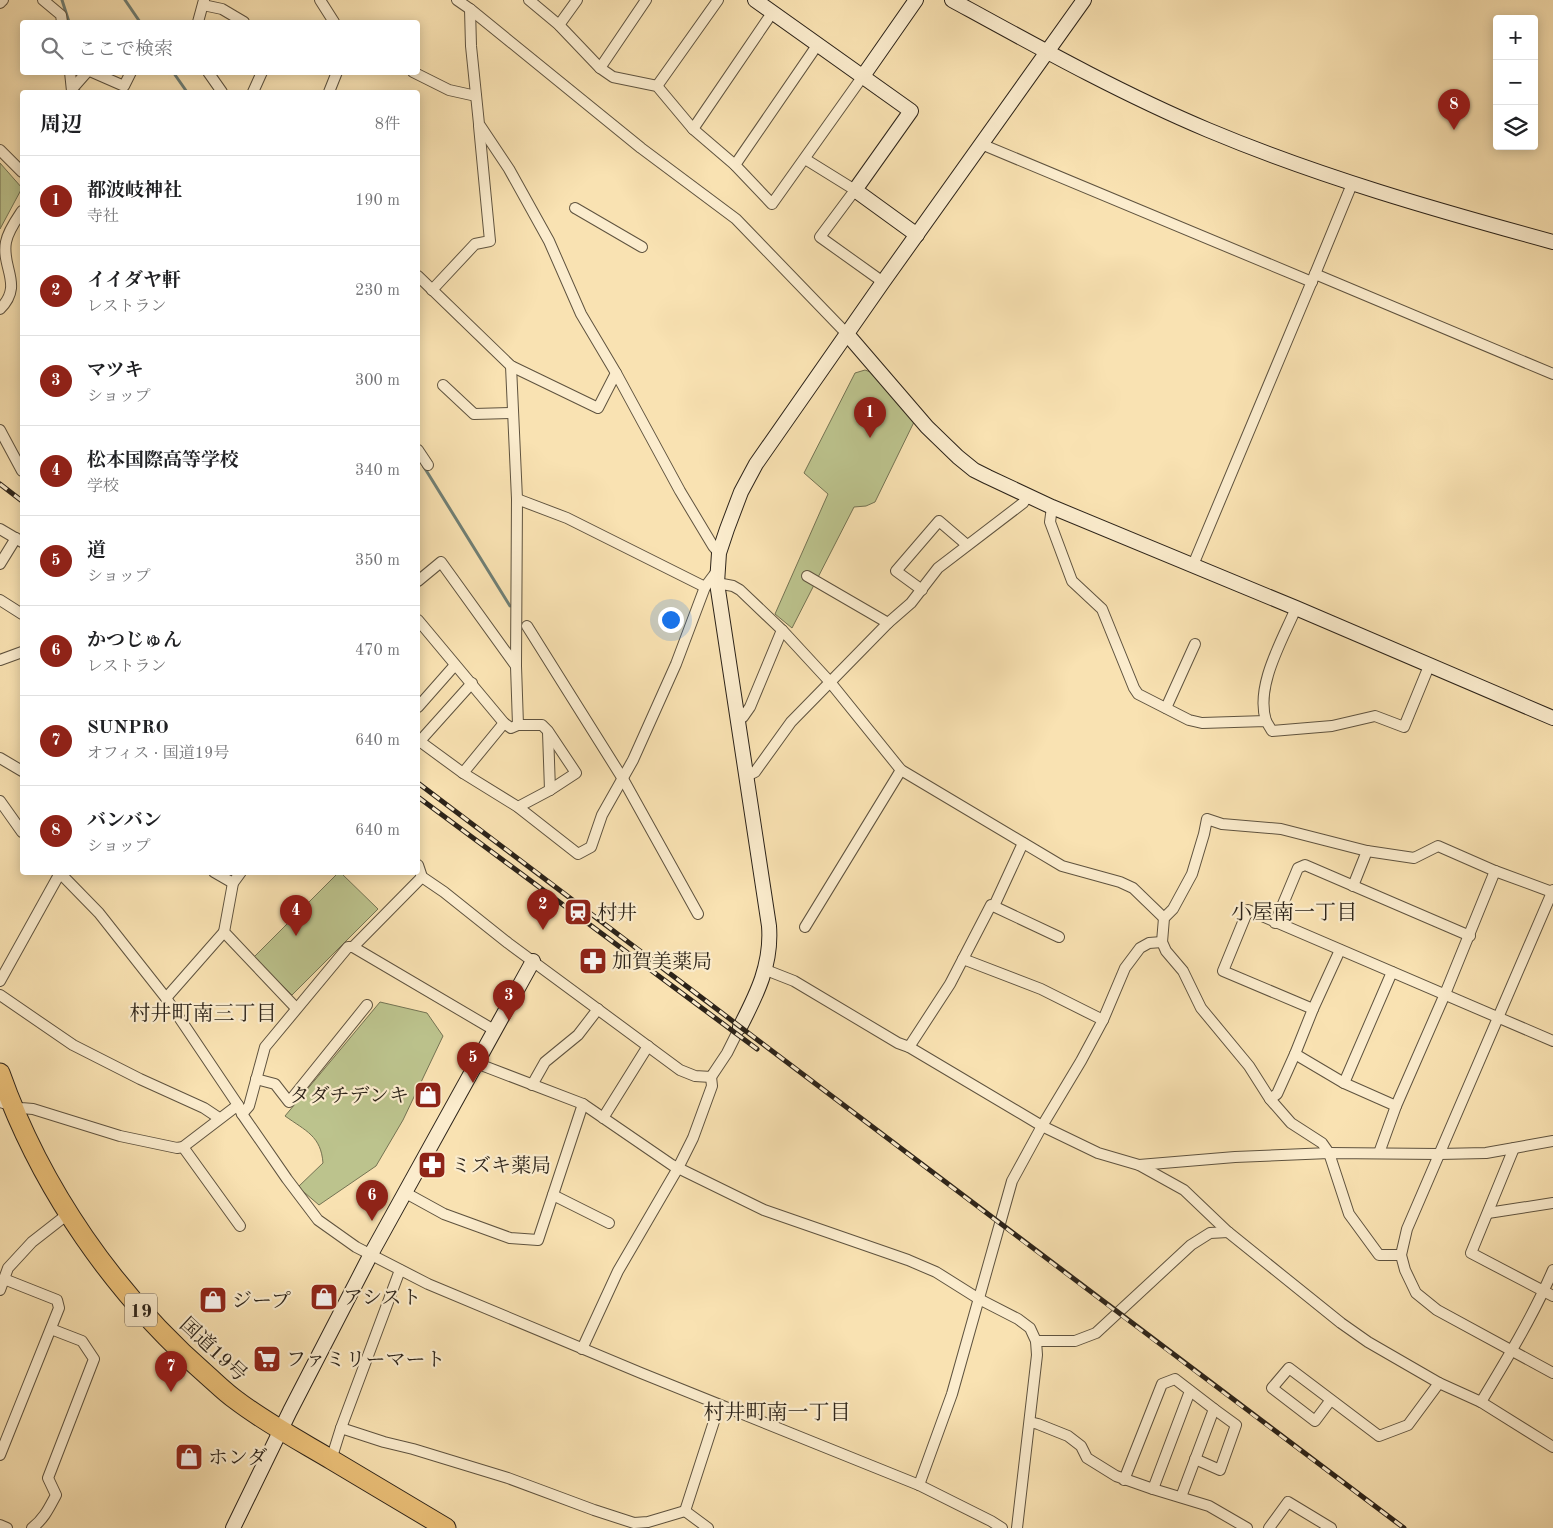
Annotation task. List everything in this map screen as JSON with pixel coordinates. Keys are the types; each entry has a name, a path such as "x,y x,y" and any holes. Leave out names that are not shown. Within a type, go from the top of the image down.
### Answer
{"highway":[{"name":"国道19号","path":"0,1073 6,1104 70,1214 114,1278 166,1337 236,1400 281,1430 446,1528"}],"street":[{"path":"0,3 4,0"},
{"path":"43,0 61,15 62,20"},
{"path":"320,0 333,20"},
{"path":"457,0 470,8 641,148 736,220 847,334 927,427 958,457 981,474 1052,507 1296,608 1553,718"},
{"path":"529,0 559,25 600,68 613,77 657,86 692,129 735,165 772,204 806,159 916,0"},
{"path":"559,25 577,0"},
{"path":"600,68 646,0"},
{"path":"657,86 718,0"},
{"path":"755,0 911,111 820,236 883,282"},
{"path":"952,0 1125,92 1208,130 1352,184 1426,207 1553,242"},
{"path":"420,741 463,773 518,807 578,854 591,846 602,815 633,760 713,580 733,511 756,464 1084,0"},
{"path":"199,20 204,2 222,9 241,20"},
{"path":"432,290 475,244 490,241 471,46 470,8"},
{"path":"692,129 772,13"},
{"path":"735,165 818,44"},
{"path":"70,75 72,90"},
{"path":"73,90 85,75"},
{"path":"99,75 124,86 130,75"},
{"path":"210,75 221,90"},
{"path":"254,90 261,75"},
{"path":"330,90 336,75"},
{"path":"419,75 449,90 476,96"},
{"path":"479,124 509,169 544,233 581,314 616,373 680,491 713,546 720,553"},
{"path":"981,144 1553,374"},
{"path":"0,150 20,170"},
{"path":"806,159 855,190 917,235"},
{"path":"1193,565 1352,184"},
{"path":"575,208 642,247"},
{"path":"0,309 7,302 12,286 6,254 6,242 10,229 20,214"},
{"path":"420,278 511,366 598,408 616,373"},
{"path":"511,366 518,499 516,666 518,725"},
{"path":"443,385 474,414 512,412"},
{"path":"0,430 20,467"},
{"path":"420,453 428,465"},
{"path":"747,776 755,772 791,722 888,623 912,603 938,568 1023,503 1028,496"},
{"path":"518,499 740,590 782,630 830,682 901,770 1062,866 1120,882 1133,888 1164,918"},
{"path":"1052,507 1050,522 1072,581 1102,609 1138,694 1189,720 1202,723 1266,721"},
{"path":"922,590 896,572 939,521 967,545"},
{"path":"0,529 19,540 0,564"},
{"path":"420,579 440,562 516,666"},
{"path":"806,576 888,623"},
{"path":"582,1349 618,1271 678,1168 693,1138 712,1086 710,1077 727,1053 766,970 770,942 769,926 738,720 713,580"},
{"path":"0,600 20,613"},
{"path":"1296,608 1267,677 1263,692 1264,713 1272,731 1332,726 1375,716 1404,727 1430,666"},
{"path":"420,622 504,723 511,728 518,725 542,725 576,773 550,790 518,807"},
{"path":"527,626 623,779 698,914"},
{"path":"738,720 743,717 750,707 782,630"},
{"path":"1166,708 1195,644"},
{"path":"0,660 20,653"},
{"path":"420,705 455,665"},
{"path":"420,739 472,683"},
{"path":"463,773 504,723"},
{"path":"548,731 550,790"},
{"path":"0,758 20,769"},
{"path":"805,927 901,770"},
{"path":"0,802 20,829"},
{"path":"1400,1255 1380,1255 1350,1214 1329,1153 1322,1142 1291,1122 1270,1099 1249,1066 1201,1008 1182,971 1166,951 1162,942 1164,918 1173,909 1192,874 1207,819 1222,824 1280,829 1367,851 1414,858 1438,846 1495,871 1553,891 1407,1229 1400,1255 1416,1293 1437,1310 1553,1373"},
{"path":"994,906 1024,843"},
{"path":"1353,886 1367,851"},
{"path":"1275,922 1298,868 1305,865 1470,936"},
{"path":"420,871 422,877 508,943 680,1070 695,1076 710,1077"},
{"path":"1379,1153 1396,1106 1470,936 1495,871"},
{"path":"0,981 58,875"},
{"path":"61,875 99,913 166,998 287,1179 318,1220 356,1246 400,1270 719,1406 919,1484 1002,1528"},
{"path":"219,875 234,883"},
{"path":"166,998 224,932 234,883 239,875"},
{"path":"353,947 422,877"},
{"path":"909,1047 950,984 991,905 1059,937"},
{"path":"1313,1009 1223,971 1248,910 1553,1041"},
{"path":"224,932 296,1008"},
{"path":"919,1484 952,1394 1012,1180 1103,1020 1125,968 1140,948 1162,942"},
{"path":"6,1104 32,1109 120,1136 177,1148 183,1147 220,1118 249,1106 265,1047 348,946 353,947 494,1030"},
{"path":"1270,1099 1277,1094 1340,950"},
{"path":"963,959 1042,989 1103,1020"},
{"path":"233,1528 371,1254 533,961"},
{"path":"766,970 794,981 1042,1126 1098,1153 1139,1165 1184,1190 1228,1232 1341,1323 1368,1342 1439,1383 1481,1402 1553,1447"},
{"path":"1344,1084 1392,972"},
{"path":"0,995 73,1045 140,1079 204,1108 220,1118"},
{"path":"256,1079 275,1084 289,1102 367,1005"},
{"path":"532,1085 545,1062 578,1034 598,1009"},
{"path":"603,1118 648,1046"},
{"path":"1295,1054 1344,1084 1396,1106"},
{"path":"476,1063 583,1104 678,1168 764,1210 908,1260 936,1272 979,1299 1018,1319 1030,1328 1036,1341 1037,1355 1017,1528"},
{"path":"404,1192 444,1214 510,1238 538,1240 583,1104"},
{"path":"1139,1165 1235,1157 1329,1153 1486,1153 1553,1141"},
{"path":"183,1147 240,1226"},
{"path":"1514,1148 1471,1253 1548,1293"},
{"path":"553,1195 609,1223"},
{"path":"1488,1213 1553,1203"},
{"path":"0,1290 8,1268 32,1242 70,1214"},
{"path":"1036,1341 1075,1341 1096,1333 1191,1245 1210,1233 1228,1232"},
{"path":"331,1460 341,1428 400,1270"},
{"path":"1481,1402 1548,1293 1553,1270"},
{"path":"0,1455 2,1442 59,1308 57,1300 4,1279"},
{"path":"32,1528 41,1521 56,1495 48,1478 94,1359 82,1341 51,1329"},
{"path":"1330,1401 1315,1421 1272,1388 1289,1368 1330,1401 1380,1436 1408,1425 1439,1383"},
{"path":"1124,1480 1162,1384 1175,1380 1236,1425 1220,1470 1196,1459"},
{"path":"1153,1489 1190,1391"},
{"path":"685,1511 719,1406"},
{"path":"1181,1497 1214,1409"},
{"path":"1030,1422 1068,1436 1081,1446 1087,1458 1124,1480 1209,1506 1247,1528"},
{"path":"341,1428 508,1478 634,1523 648,1522 685,1511"},
{"path":"1269,1528 1288,1502 1331,1528"},
{"path":"685,1511 708,1528"},
{"path":"0,1525 7,1528"}],"green space":[{"path":"0,163 20,186 20,192 0,229"},
{"path":"865,370 873,373 914,422 875,502 866,506 854,507 792,628 775,614 828,494 804,473 855,373"},
{"path":"336,875 343,875 378,909 292,995 254,957"},
{"path":"380,1002 427,1013 443,1036 403,1120 376,1166 319,1205 298,1187 323,1163 319,1146 306,1130 285,1116"}],"waterway":[{"path":"62,0 68,20"},
{"path":"125,0 139,20"},
{"path":"175,75 186,90"},
{"path":"78,86 79,90"},
{"path":"424,467 510,606"}],"railway":[{"path":"0,484 20,499"},
{"path":"420,785 1404,1528"},
{"path":"420,798 757,1049"}],"place":[{"name":"バンバン","path":"1454,130"},
{"name":"都波岐神社","path":"870,438"},
{"name":"村井","path":"578,912"},
{"name":"イイダヤ軒","path":"543,930"},
{"name":"松本国際高等学校","path":"296,936"},
{"name":"加賀美薬局","path":"593,961"},
{"name":"マツキ","path":"509,1021"},
{"name":"道","path":"473,1083"},
{"name":"タダチデンキ","path":"428,1095"},
{"name":"ミズキ薬局","path":"432,1165"},
{"name":"かつじゅん","path":"372,1221"},
{"name":"アシスト","path":"324,1297"},
{"name":"ジープ","path":"213,1300"},
{"name":"ファミリーマート","path":"267,1359"},
{"name":"SUNPRO","path":"171,1392"},
{"name":"ホンダ","path":"189,1457"}],"district":[{"name":"小屋南一丁目","path":"1294,912"},
{"name":"村井町南三丁目","path":"203,1013"},
{"name":"村井町南一丁目","path":"777,1412"}]}
